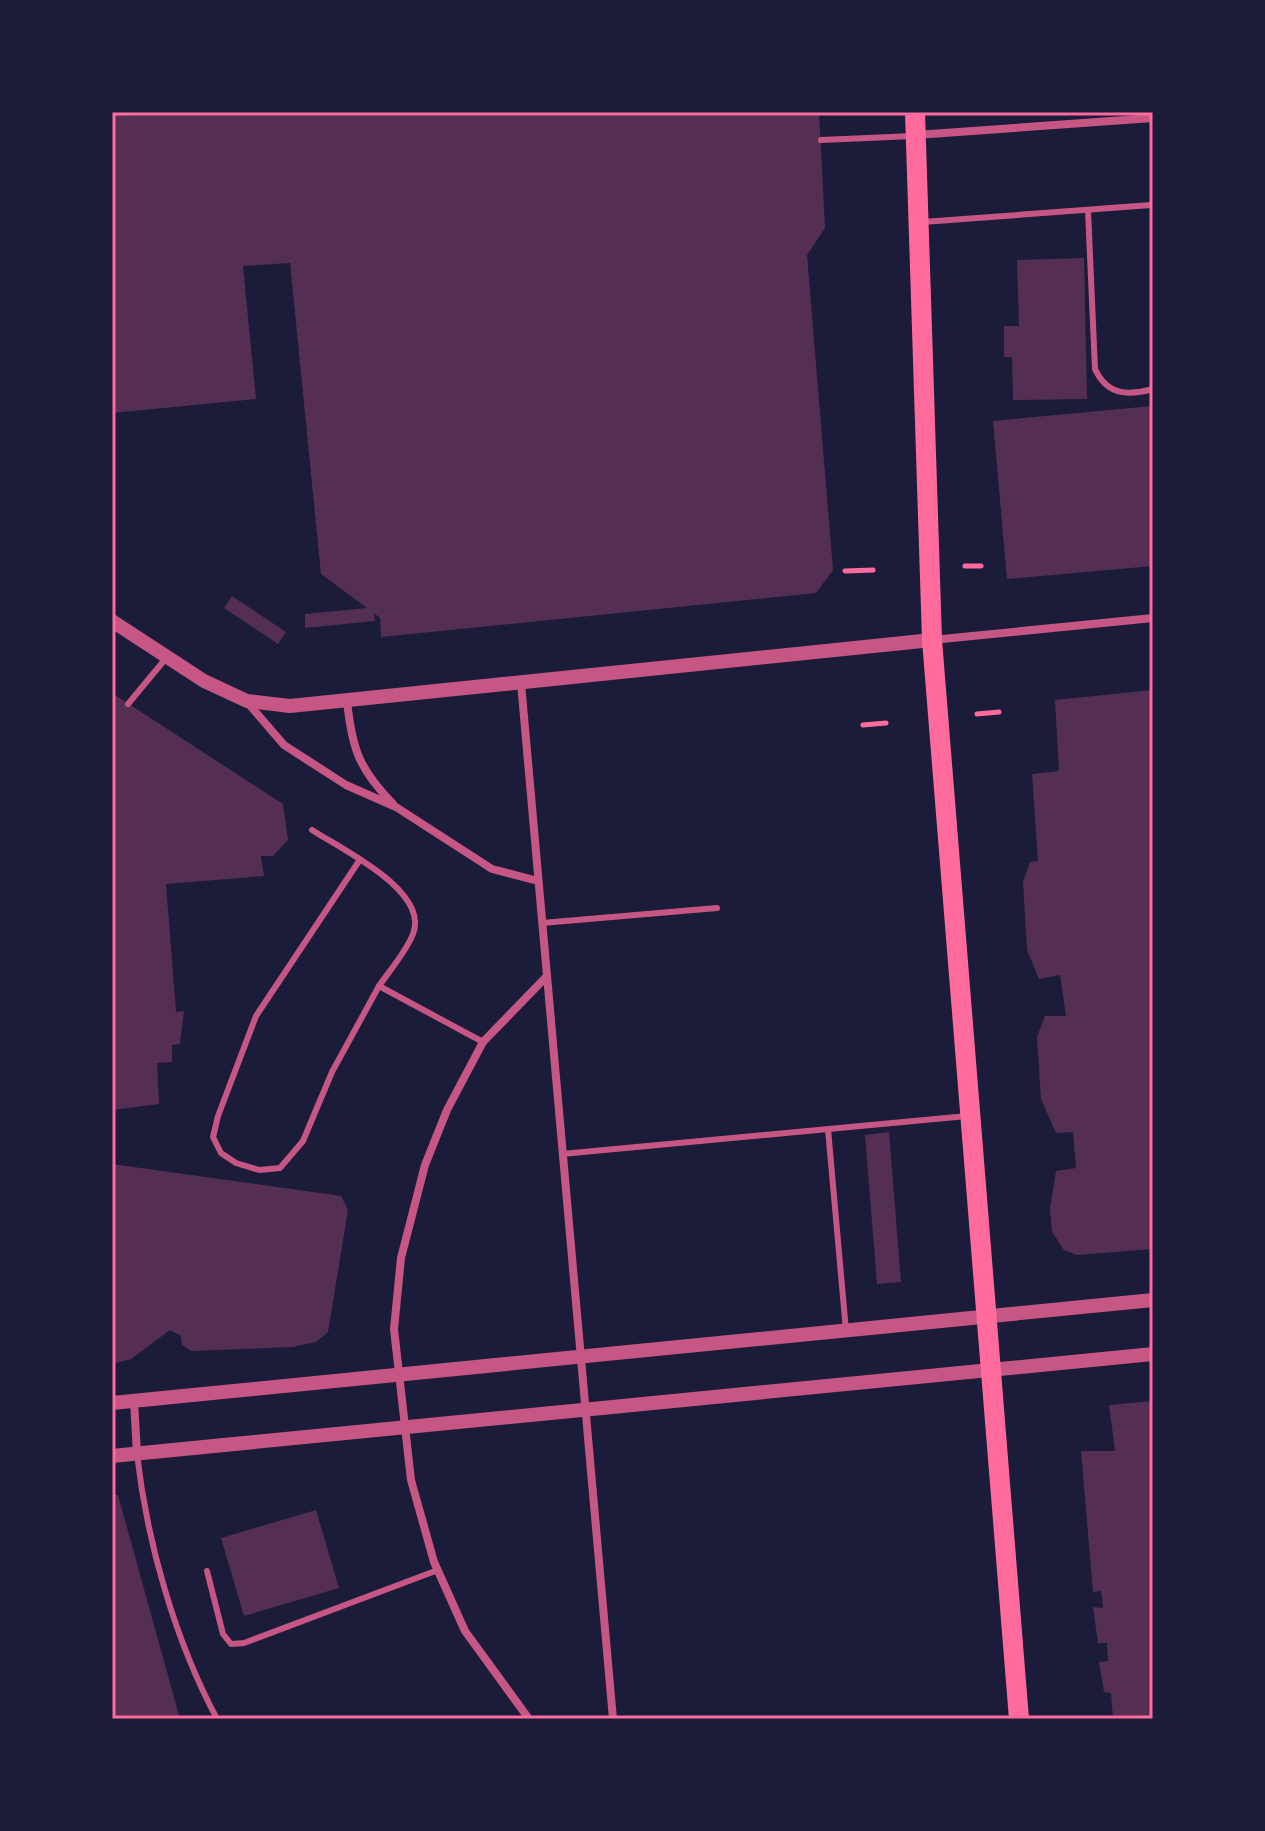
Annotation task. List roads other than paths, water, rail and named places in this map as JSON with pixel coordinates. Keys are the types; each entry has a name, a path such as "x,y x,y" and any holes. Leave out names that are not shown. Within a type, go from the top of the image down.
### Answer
{"main road":[{"path":"915,112 932,640 1019,1719"}],"street":[{"path":"916,136 1153,118"},
{"path":"112,621 204,681 247,701 290,706 1153,618"},
{"path":"521,683 613,1719"},
{"path":"247,701 284,745 346,785 396,807 492,869 538,881"},
{"path":"347,701 352,745 359,762 396,807"},
{"path":"529,1719 465,1631 438,1570 415,1501 396,1375 394,1329 401,1258 425,1165 447,1110 483,1042 547,976"},
{"path":"112,1403 1153,1300"},
{"path":"112,1456 1153,1354"},
{"path":"134,1401 137,1454"}],"lane":[{"path":"821,140 916,136"},
{"path":"918,223 1151,205"},
{"path":"1088,210 1095,369 1106,387 1116,393 1153,389"},
{"path":"128,704 167,657"},
{"path":"312,830 359,861 408,897 417,916 413,934 379,986 332,1072 303,1141 280,1168 259,1170 236,1163 221,1153 213,1137 256,1016 359,861"},
{"path":"542,923 717,908"},
{"path":"379,986 483,1042"},
{"path":"562,1154 970,1116"},
{"path":"828,1129 846,1331"},
{"path":"137,1454 141,1490 161,1570 194,1676 217,1719"},
{"path":"207,1571 223,1634 231,1644 244,1643 438,1570"}]}
